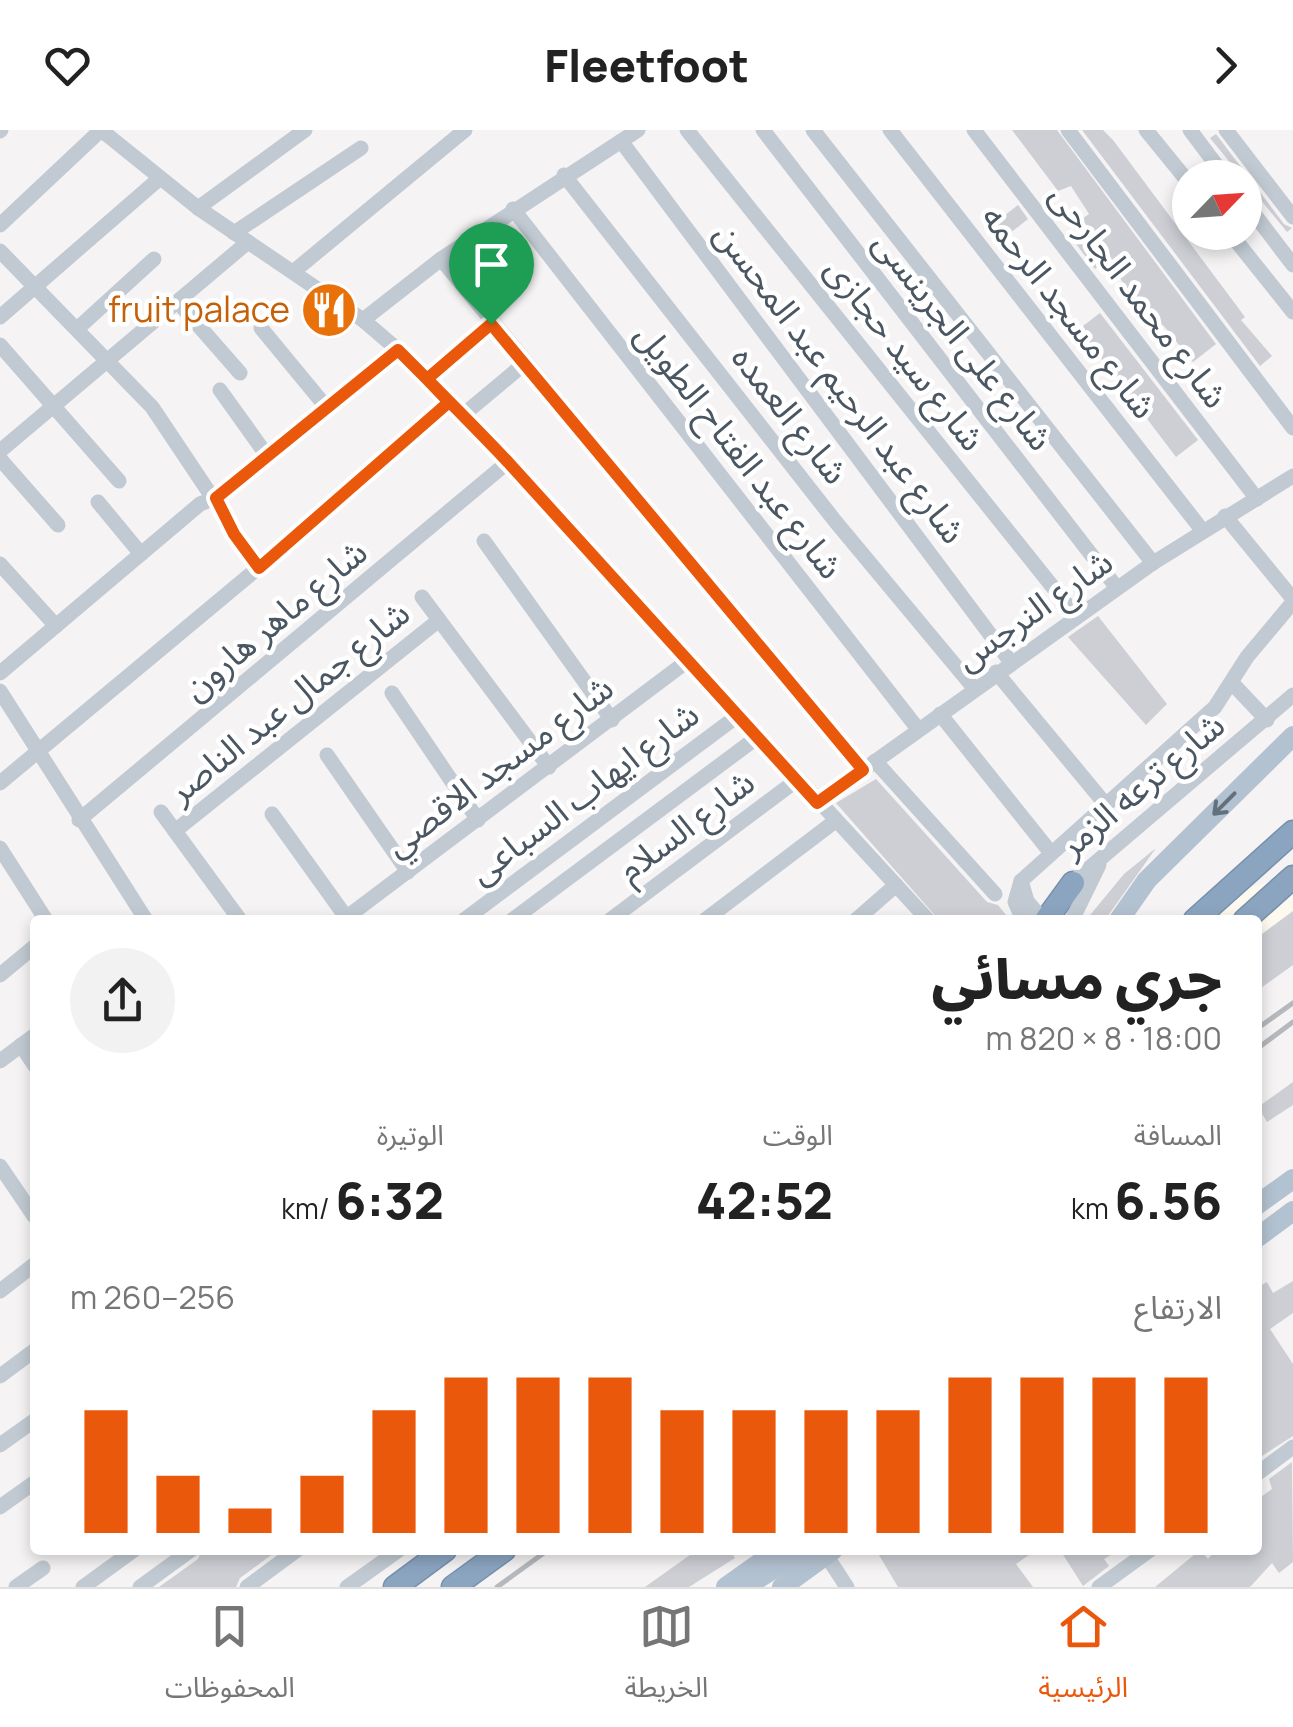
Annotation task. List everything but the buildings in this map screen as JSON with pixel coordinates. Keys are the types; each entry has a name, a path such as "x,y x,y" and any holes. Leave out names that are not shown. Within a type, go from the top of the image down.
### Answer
{"highway":[{"path":"1201,915 1293,832"},
{"path":"1251,915 1293,877"},
{"path":"1037,915 1072,882"},
{"path":"395,1587 439,1555"},
{"path":"453,1587 497,1555"}],"main road":[{"path":"1122,915 1146,880 1293,736"},
{"path":"1262,1201 1293,1178"},
{"path":"1262,1234 1293,1211"},
{"path":"726,1587 771,1555"},
{"path":"775,1581 798,1555"},
{"path":"746,1587 775,1581 824,1555"}],"street":[{"path":"0,226 101,130 198,208 363,320 398,350 508,462 834,822 923,915"},
{"path":"198,208 306,130"},
{"path":"292,272 464,130"},
{"name":"شارع عبد الرحيم عبد المحسن","path":"603,130 617,143 1010,662"},
{"path":"363,320 513,209 638,130"},
{"name":"شارع سيد حجازى","path":"687,130 1076,616"},
{"name":"شارع على الجرينسى","path":"763,130 1116,588"},
{"path":"813,130 1152,563"},
{"name":"شارع مسجد الرحمه","path":"890,130 1202,530"},
{"name":"شارع محمد الجارحى","path":"974,130 1257,499"},
{"path":"1068,130 1293,428"},
{"path":"1146,130 1172,162"},
{"path":"1190,130 1212,160"},
{"path":"1226,130 1293,217"},
{"path":"0,451 178,302 241,238 361,148"},
{"name":"شارع العمده","path":"564,175 835,521 974,688"},
{"path":"0,317 160,178"},
{"name":"شارع عبد الفتاح الطويل","path":"513,209 918,729"},
{"path":"1262,225 1293,266"},
{"path":"1243,250 1293,312"},
{"path":"0,251 152,407 259,568"},
{"path":"76,328 154,259"},
{"path":"441,259 524,364 869,765 995,894"},
{"path":"178,302 240,373"},
{"path":"427,379 491,324"},
{"path":"262,328 327,408"},
{"path":"0,345 118,481"},
{"path":"0,673 200,504 216,498 398,350"},
{"path":"463,415 524,364"},
{"path":"220,390 268,457"},
{"path":"0,783 259,568 449,402"},
{"path":"0,459 58,525"},
{"name":"شارع ماهر هارون","path":"79,820 508,462"},
{"name":"شارع النرجس","path":"817,803 1152,563 1293,476"},
{"path":"98,502 141,554"},
{"path":"1033,915 1021,881 1228,688 1246,657 1293,600 1224,516"},
{"path":"484,542 612,720"},
{"path":"0,564 56,626"},
{"path":"422,596 549,767"},
{"name":"شارع جمال عبد الناصر","path":"175,831 440,620"},
{"name":"شارع مسجد الاقصي","path":"349,915 690,659"},
{"path":"996,672 1106,804"},
{"path":"1228,688 1267,720"},
{"path":"0,691 143,915"},
{"path":"392,693 478,820"},
{"name":"شارع ترعه الزمر","path":"1072,882 1293,696"},
{"name":"شارع ايهاب السباعى","path":"471,915 740,714"},
{"path":"940,714 1051,853"},
{"path":"519,915 758,736"},
{"path":"326,755 408,872"},
{"name":"شارع السلام","path":"617,915 798,780"},
{"path":"161,812 236,915"},
{"path":"272,814 341,915"},
{"path":"712,915 834,822"},
{"path":"0,848 43,915"},
{"path":"1074,915 1101,861"},
{"path":"0,885 15,872"},
{"path":"862,915 896,885"},
{"path":"0,975 30,950"},
{"path":"0,1062 30,1039"},
{"path":"21,1045 30,1058"},
{"path":"0,1166 30,1210"},
{"path":"0,1291 30,1268"},
{"path":"0,1376 30,1354"},
{"path":"0,1446 30,1424"},
{"path":"1262,1469 1293,1447"},
{"path":"0,1507 30,1486"},
{"path":"83,1587 127,1555"},
{"path":"140,1587 185,1555"},
{"path":"247,1587 290,1555"},
{"path":"347,1587 392,1555"},
{"path":"831,1555 847,1587"},
{"path":"1099,1587 1143,1555"},
{"path":"16,1587 43,1568"}],"shaded area":[{"path":"1293,875 1293,931 1262,954 1262,915 1187,915 1206,900"}],"railway":[{"path":"1262,1025 1293,1003"},
{"path":"1262,1045 1293,1022"},
{"path":"497,1587 541,1555"}],"place":[{"name":"fruit palace","path":"329,310"}],"route":[{"path":"491,324 427,379 449,402 259,568 234,534 216,498 398,350 449,402 463,415 508,462 817,803 863,770 491,324"}]}
